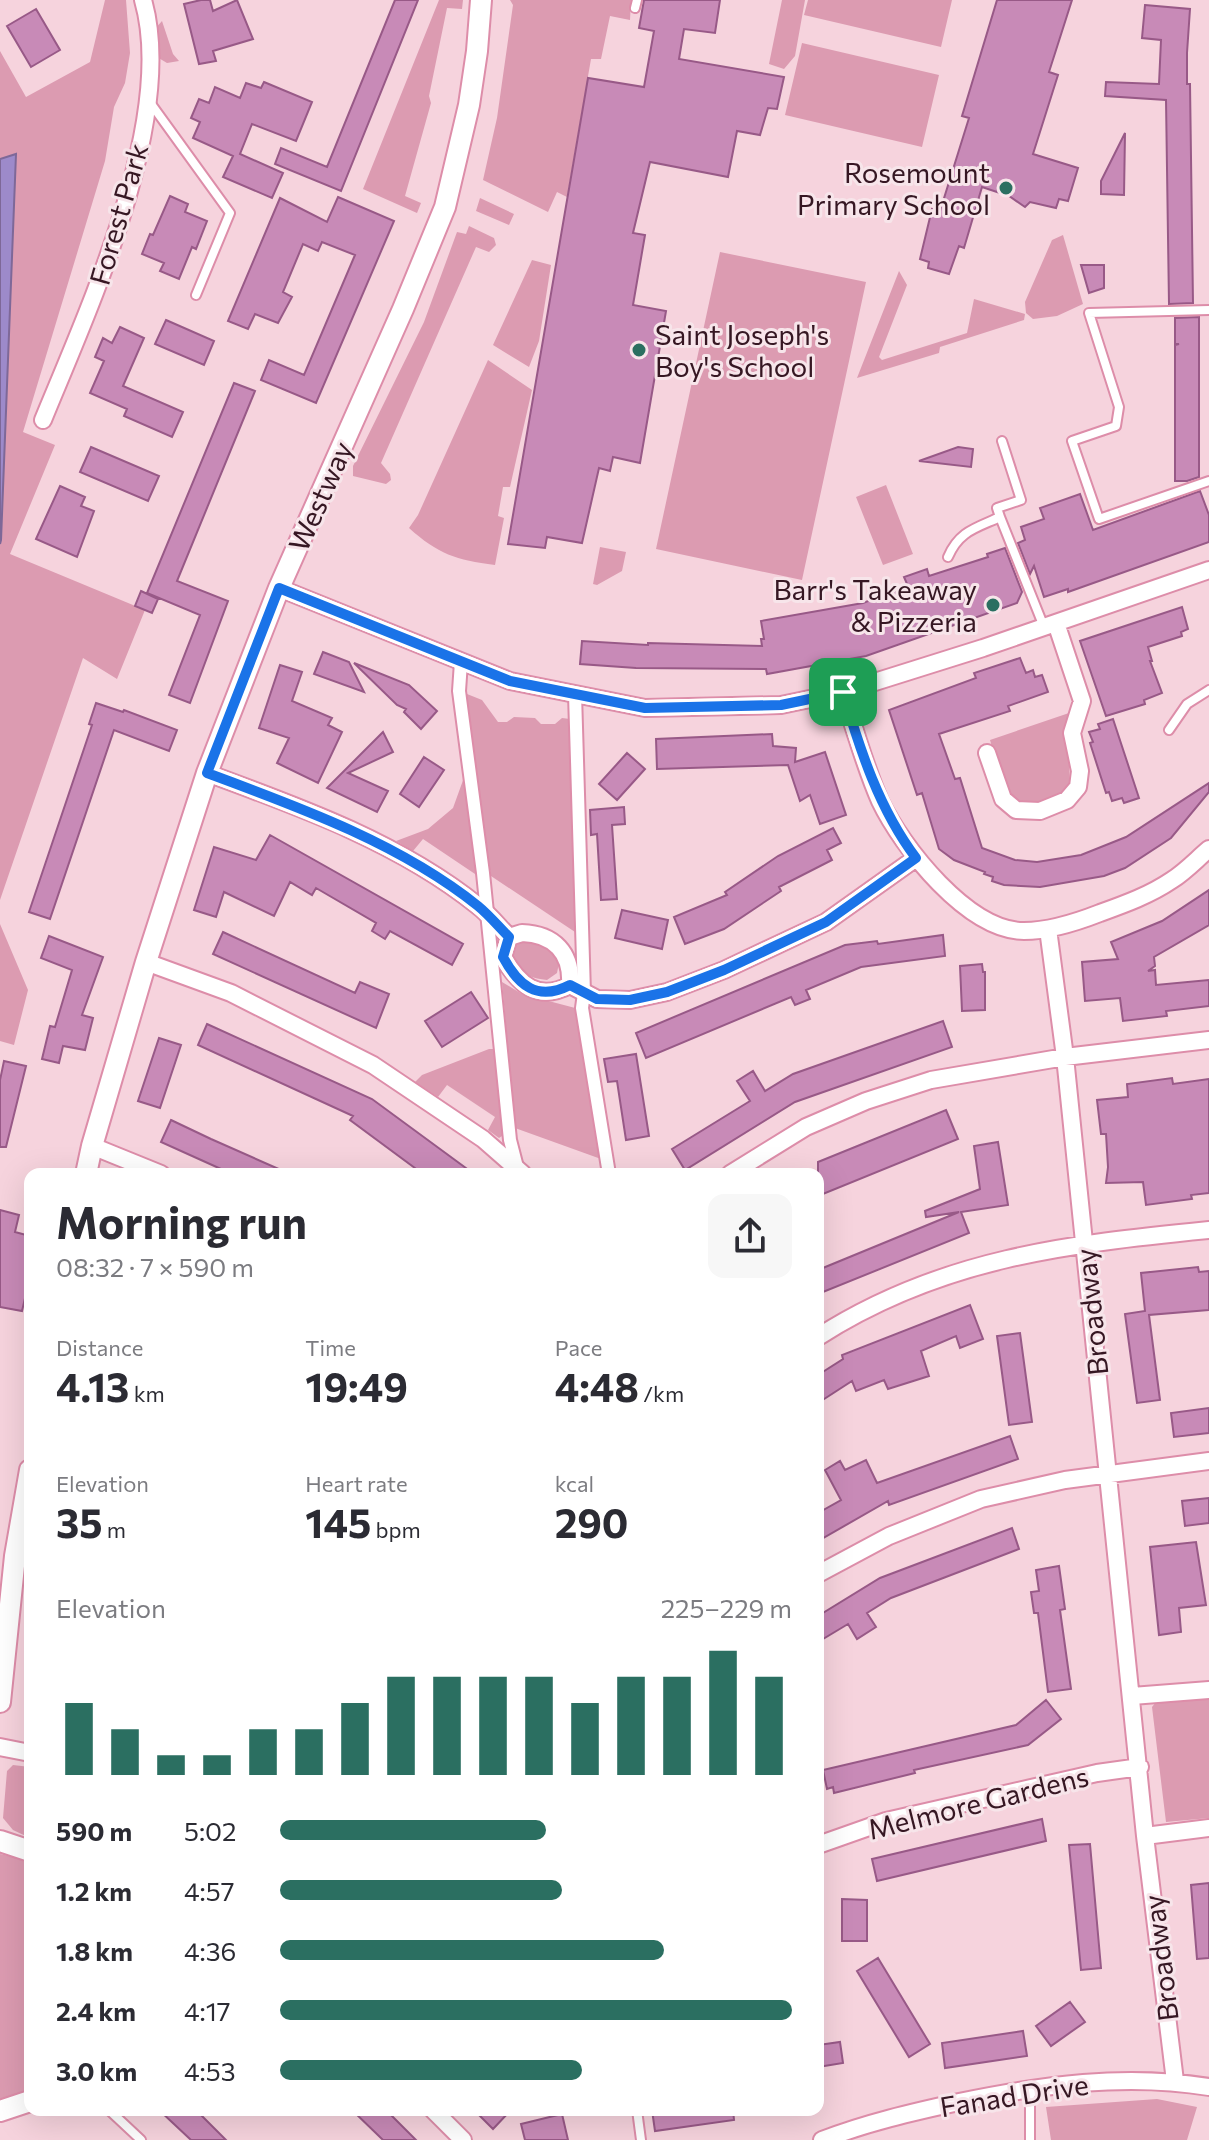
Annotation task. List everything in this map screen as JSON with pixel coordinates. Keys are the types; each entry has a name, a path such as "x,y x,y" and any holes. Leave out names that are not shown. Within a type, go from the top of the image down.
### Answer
{"street":[{"name":"Forest Park","path":"43,420 106,268 134,170 149,100 149,21 143,0"},
{"name":"Westway","path":"87,1168 146,962 207,773 279,588 445,207 469,105 481,0"},
{"path":"279,588 510,681 645,708 781,705 843,692 1209,570"},
{"path":"987,753 1003,799 1016,810 1040,811 1067,800 1078,787 1080,771 1072,733 1082,701 1050,625"},
{"path":"461,662 459,691 483,873 510,1140 518,1168"},
{"path":"843,692 880,800 899,835 916,858 962,903 985,920 1021,931 1048,929 1089,917 1138,899 1174,879 1209,849"},
{"path":"575,694 577,989"},
{"path":"207,773 299,807 427,870 486,914 509,937"},
{"path":"509,937 503,957 513,975 522,983 548,992 577,989 597,999 630,1000 667,992 724,970 826,922 916,858"},
{"name":"Broadway","path":"1048,929 1065,1057 1145,1836 1175,2081"},
{"path":"509,937 539,933 561,949 571,967 582,1008 608,1168"},
{"path":"146,962 231,993 373,1065 483,1139 514,1168"},
{"path":"740,1168 806,1127 866,1101 931,1080 1065,1057 1209,1040"},
{"path":"92,1146 146,1168"},
{"path":"824,1333 842,1321 898,1295 968,1268 1084,1243 1209,1230"},
{"path":"824,1571 889,1536 981,1499 1065,1480 1209,1461"},
{"path":"0,1702 24,1535"},
{"path":"1132,1696 1209,1690"},
{"path":"0,1747 24,1752"},
{"name":"Melmore Gardens","path":"824,1843 886,1821 1081,1776 1140,1767"},
{"path":"1145,1836 1209,1828"},
{"path":"0,1841 24,1849"},
{"name":"Fanad Drive","path":"822,2140 914,2111 1030,2088 1091,2082 1175,2081 1209,2087"},
{"path":"0,2111 24,2103"},
{"path":"439,2116 463,2140"}],"lane":[{"path":"149,100 230,213 196,295"},
{"path":"1209,310 1089,313 1119,407 1116,426 1072,441 1099,519 1209,481"},
{"path":"1002,441 1021,500 997,508 1050,625"},
{"path":"948,557 955,540 1000,517"},
{"path":"1169,730 1187,704 1209,690"},
{"path":"1030,2088 1030,2140"},
{"path":"115,2116 141,2140"},
{"path":"638,2116 641,2140"}],"shaded area":[{"path":"105,0 126,0 130,53 125,83 114,107 105,161 23,432 55,445 10,554 145,610 117,679 83,658 0,900 0,51 26,97 90,62"},
{"path":"439,0 463,0 462,9 447,8 429,96 431,103 405,196 421,203 417,213 363,189"},
{"path":"510,0 631,0 630,20 610,16 601,59 591,59 567,197 557,192 548,212 483,180 497,118 513,5"},
{"path":"782,0 805,0 795,56 784,69 769,64"},
{"path":"808,0 952,0 941,47 804,15"},
{"path":"162,21 173,54 179,61 167,63 157,57 154,30"},
{"path":"802,43 939,75 922,147 785,115"},
{"path":"16,154 1,540 0,544 0,159"},
{"path":"480,198 514,214 509,225 476,211"},
{"path":"469,226 494,238 496,245 489,252 476,247 381,463 391,480 386,484 353,476 353,466 424,322 457,232 466,234"},
{"path":"1063,235 1083,304 1057,316 1033,319 1026,313 1025,302 1052,240"},
{"path":"720,252 866,282 802,580 656,549"},
{"path":"532,260 551,265 539,341 529,367 493,345"},
{"path":"899,271 907,285 879,357 882,360 967,333 974,299 1025,314 1024,320 940,347 939,353 857,378"},
{"path":"488,360 532,390 510,487 503,487 498,516 504,518 495,565 448,554 409,528 418,515"},
{"path":"886,485 913,554 883,565 856,497"},
{"path":"600,547 626,552 622,571 597,585 593,584"},
{"path":"462,692 482,700 498,722 507,722 514,717 535,718 541,724 555,724 562,718 570,719 578,934 491,876"},
{"path":"1069,713 1064,740 1069,759 1070,787 1047,800 1020,805 1005,790 990,740"},
{"path":"466,772 478,876 423,839 413,851 396,841 428,829 453,808"},
{"path":"0,924 28,990 14,1045 0,1041"},
{"path":"522,939 552,953 559,963 557,973 547,980 529,976 517,967 510,957 515,942"},
{"path":"502,982 522,994 579,1009 601,1159 515,1128"},
{"path":"495,1049 505,1134 499,1138 488,1130 495,1117 447,1085 438,1097 415,1082 422,1075"},
{"path":"1209,1696 1209,1818 1166,1822 1152,1707 1156,1702"},
{"path":"13,1765 24,1766 24,1835 13,1830 3,1818 7,1771"},
{"path":"0,1854 24,1862 24,2091 0,2100"},
{"path":"1157,2099 1197,2107 1187,2140 1051,2140 1046,2107"}],"building":[{"path":"210,0 213,11 237,0 253,39 213,51 216,61 199,64 184,4"},
{"path":"395,0 418,0 341,191 275,164 281,148 327,167"},
{"path":"644,0 720,0 715,33 684,29 679,59 784,77 777,109 768,108 760,135 737,131 728,177 650,162 633,233 645,235 633,305 666,311 640,463 613,457 610,471 599,468 582,543 547,537 545,548 508,544 588,78 644,87 654,31 639,28"},
{"path":"997,0 1072,0 1049,72 1058,75 1033,154 1078,168 1068,201 1059,199 1056,208 1030,202 1025,207 1009,196 982,187 964,248 959,246 949,274 928,268 929,262 920,259 932,209 940,211 969,118 962,116"},
{"path":"1145,5 1190,9 1187,84 1190,84 1193,303 1169,304 1166,100 1105,96 1106,82 1159,84 1161,40 1142,38"},
{"path":"36,9 60,50 31,67 7,26"},
{"path":"264,82 312,102 296,141 252,124 240,154 283,173 272,198 223,177 233,156 193,138 200,122 191,118 199,99 209,103 215,87 240,98 246,83 261,88"},
{"path":"1125,133 1124,195 1101,194 1101,181"},
{"path":"170,196 188,204 185,212 207,221 179,279 160,271 164,263 142,254"},
{"path":"338,197 394,221 316,403 261,380 269,360 304,375 355,255 322,242 318,251 303,244 283,292 292,297 278,323 255,314 248,329 228,321 280,198 327,222"},
{"path":"1081,265 1104,265 1104,288 1089,293"},
{"path":"1199,317 1199,477 1175,481 1175,345 1179,344 1175,344 1175,318"},
{"path":"166,320 214,341 204,365 155,344"},
{"path":"120,327 144,338 123,386 183,412 172,437 124,416 127,409 90,393 104,361 95,357 103,338 112,343"},
{"path":"234,383 255,391 177,581 228,601 190,703 169,695 200,615 147,593"},
{"path":"91,447 159,476 148,501 80,472"},
{"path":"958,447 973,449 971,467 919,461"},
{"path":"60,486 85,497 81,506 94,511 77,557 36,539"},
{"path":"1200,491 1209,515 1209,542 1068,592 1068,589 1044,597 1034,566 1030,574 1018,543 1025,540 1021,527 1044,519 1040,508 1080,494 1093,530"},
{"path":"1005,548 1022,592 1017,603 866,656 767,674 766,669 636,668 580,664 582,641 762,646 761,621 863,603 908,586 904,577 927,569 929,576 988,557 987,554"},
{"path":"141,591 158,599 152,613 135,606"},
{"path":"1182,607 1188,629 1181,632 1182,636 1148,647 1162,693 1144,700 1145,704 1106,716 1080,641"},
{"path":"323,652 349,662 364,692 314,674"},
{"path":"1020,658 1026,673 1033,670 1035,677 1042,675 1048,692 1008,706 1010,711 939,734 955,779 960,778 982,848 1015,860 1037,862 1081,855 1126,837 1209,783 1209,792 1171,838 1125,868 1104,876 1040,887 1004,885 992,881 993,877 985,872 954,860 939,849 922,793 917,795 889,710 976,678 974,673"},
{"path":"354,663 409,685 437,711 421,729 404,712 406,709 397,705"},
{"path":"280,665 302,672 292,701 332,718 328,725 342,732 318,783 277,763 289,738 259,728"},
{"path":"96,703 177,730 169,751 114,730 50,919 29,912 92,725 89,724"},
{"path":"1113,719 1139,798 1124,803 1122,798 1112,801 1109,792 1106,793 1090,743 1093,742 1089,732 1100,729 1098,724"},
{"path":"383,732 393,752 348,773 388,791 377,812 327,788"},
{"path":"772,734 773,746 796,748 795,762 825,752 846,815 820,824 810,795 800,801 788,765 657,769 656,739"},
{"path":"627,753 645,769 617,800 599,784"},
{"path":"424,757 444,770 419,807 400,794"},
{"path":"624,807 625,824 612,825 617,899 601,900 597,834 591,835 590,810"},
{"path":"833,828 841,843 827,850 832,860 779,887 781,891 724,929 685,944 674,917 727,895 725,892 778,856"},
{"path":"270,835 463,944 452,965 390,931 385,939 372,931 376,923 316,888 312,895 290,882 274,916 224,892 216,917 194,910 214,847 256,860"},
{"path":"1209,890 1209,925 1154,957 1155,966 1148,971 1155,970 1156,985 1209,980 1209,1006 1166,1011 1167,1016 1123,1021 1120,998 1085,1001 1082,962 1118,959 1111,942 1162,921"},
{"path":"622,910 668,920 662,949 615,938"},
{"path":"223,932 355,993 360,982 389,994 376,1028 213,954"},
{"path":"943,935 945,956 861,967 806,990 810,999 795,1005 791,997 646,1058 636,1033 845,945"},
{"path":"49,936 103,957 82,1015 93,1018 85,1050 63,1046 59,1063 42,1059 50,1026 55,1027 72,970 41,958"},
{"path":"982,964 985,972 985,1010 962,1011 960,966"},
{"path":"471,992 488,1018 442,1047 425,1021"},
{"path":"943,1021 952,1047 795,1102 684,1168 672,1149 750,1101 737,1081 753,1071 765,1091 793,1074"},
{"path":"207,1024 372,1099 466,1168 415,1168 350,1120 353,1116 198,1045"},
{"path":"159,1038 181,1045 160,1108 138,1101"},
{"path":"636,1054 649,1136 626,1140 617,1081 608,1082 604,1059"},
{"path":"4,1061 26,1066 6,1147 0,1147 0,1080"},
{"path":"1172,1078 1173,1084 1209,1079 1209,1193 1191,1195 1192,1199 1146,1205 1143,1182 1106,1183 1106,1134 1101,1134 1097,1100 1128,1097 1127,1084"},
{"path":"946,1110 958,1139 824,1194 824,1168 818,1168 818,1162"},
{"path":"171,1120 276,1168 219,1168 161,1142"},
{"path":"998,1142 1008,1205 961,1212 969,1233 824,1292 824,1268 959,1212 926,1217 925,1211 980,1189 974,1146"},
{"path":"0,1210 19,1215 15,1232 24,1234 24,1302 22,1311 0,1307"},
{"path":"1198,1267 1199,1272 1209,1271 1209,1310 1149,1315 1160,1400 1137,1403 1125,1314 1145,1311 1141,1273"},
{"path":"970,1305 983,1339 960,1348 956,1336 921,1351 929,1376 888,1389 884,1380 856,1391 852,1381 824,1399 824,1371 843,1359 842,1355"},
{"path":"1020,1333 1032,1422 1009,1425 997,1336"},
{"path":"1209,1408 1209,1433 1174,1437 1171,1413"},
{"path":"1010,1436 1018,1459 889,1505 888,1501 824,1538 824,1510 841,1500 825,1470 840,1461 845,1470 866,1460 877,1483"},
{"path":"1209,1498 1209,1523 1185,1526 1182,1501"},
{"path":"1012,1528 1019,1549 891,1598 867,1613 876,1627 857,1639 848,1624 824,1638 824,1612 880,1578"},
{"path":"1196,1542 1206,1605 1179,1608 1181,1632 1159,1635 1150,1547"},
{"path":"1059,1566 1065,1609 1060,1610 1071,1689 1048,1692 1038,1613 1034,1613 1031,1592 1039,1591 1036,1570"},
{"path":"1046,1700 1061,1719 1028,1745 914,1770 915,1773 834,1793 833,1787 827,1789 824,1770 1016,1725"},
{"path":"1042,1819 1046,1841 877,1881 872,1859"},
{"path":"1090,1844 1101,1968 1081,1970 1069,1845"},
{"path":"1209,1883 1209,1958 1197,1959 1191,1885"},
{"path":"842,1899 867,1900 867,1941 842,1941"},
{"path":"878,1958 930,2044 909,2057 857,1971"},
{"path":"1070,2002 1085,2022 1051,2046 1036,2026"},
{"path":"1023,2031 1027,2056 945,2068 942,2043"},
{"path":"840,2042 843,2063 824,2066 824,2044"},
{"path":"165,2116 202,2116 226,2140 191,2140"},
{"path":"358,2116 392,2116 416,2140 383,2140"},
{"path":"480,2116 505,2116 493,2129"},
{"path":"562,2116 568,2140 525,2140 521,2124"},
{"path":"653,2116 734,2116 734,2120 655,2131"}],"place":[{"name":"Rosemount Primary School","path":"1006,188"},
{"name":"Saint Joseph's Boy's School","path":"639,350"},
{"name":"Barr's Takeaway & Pizzeria","path":"993,605"}],"route":[{"path":"279,588 510,681 645,708 781,705 843,692 880,800 916,858 826,922 724,970 667,992 630,1000 597,999 570,985 557,992 548,992 522,983 513,975 503,957 509,937 480,908 427,870 299,807 207,773 279,588"}]}
